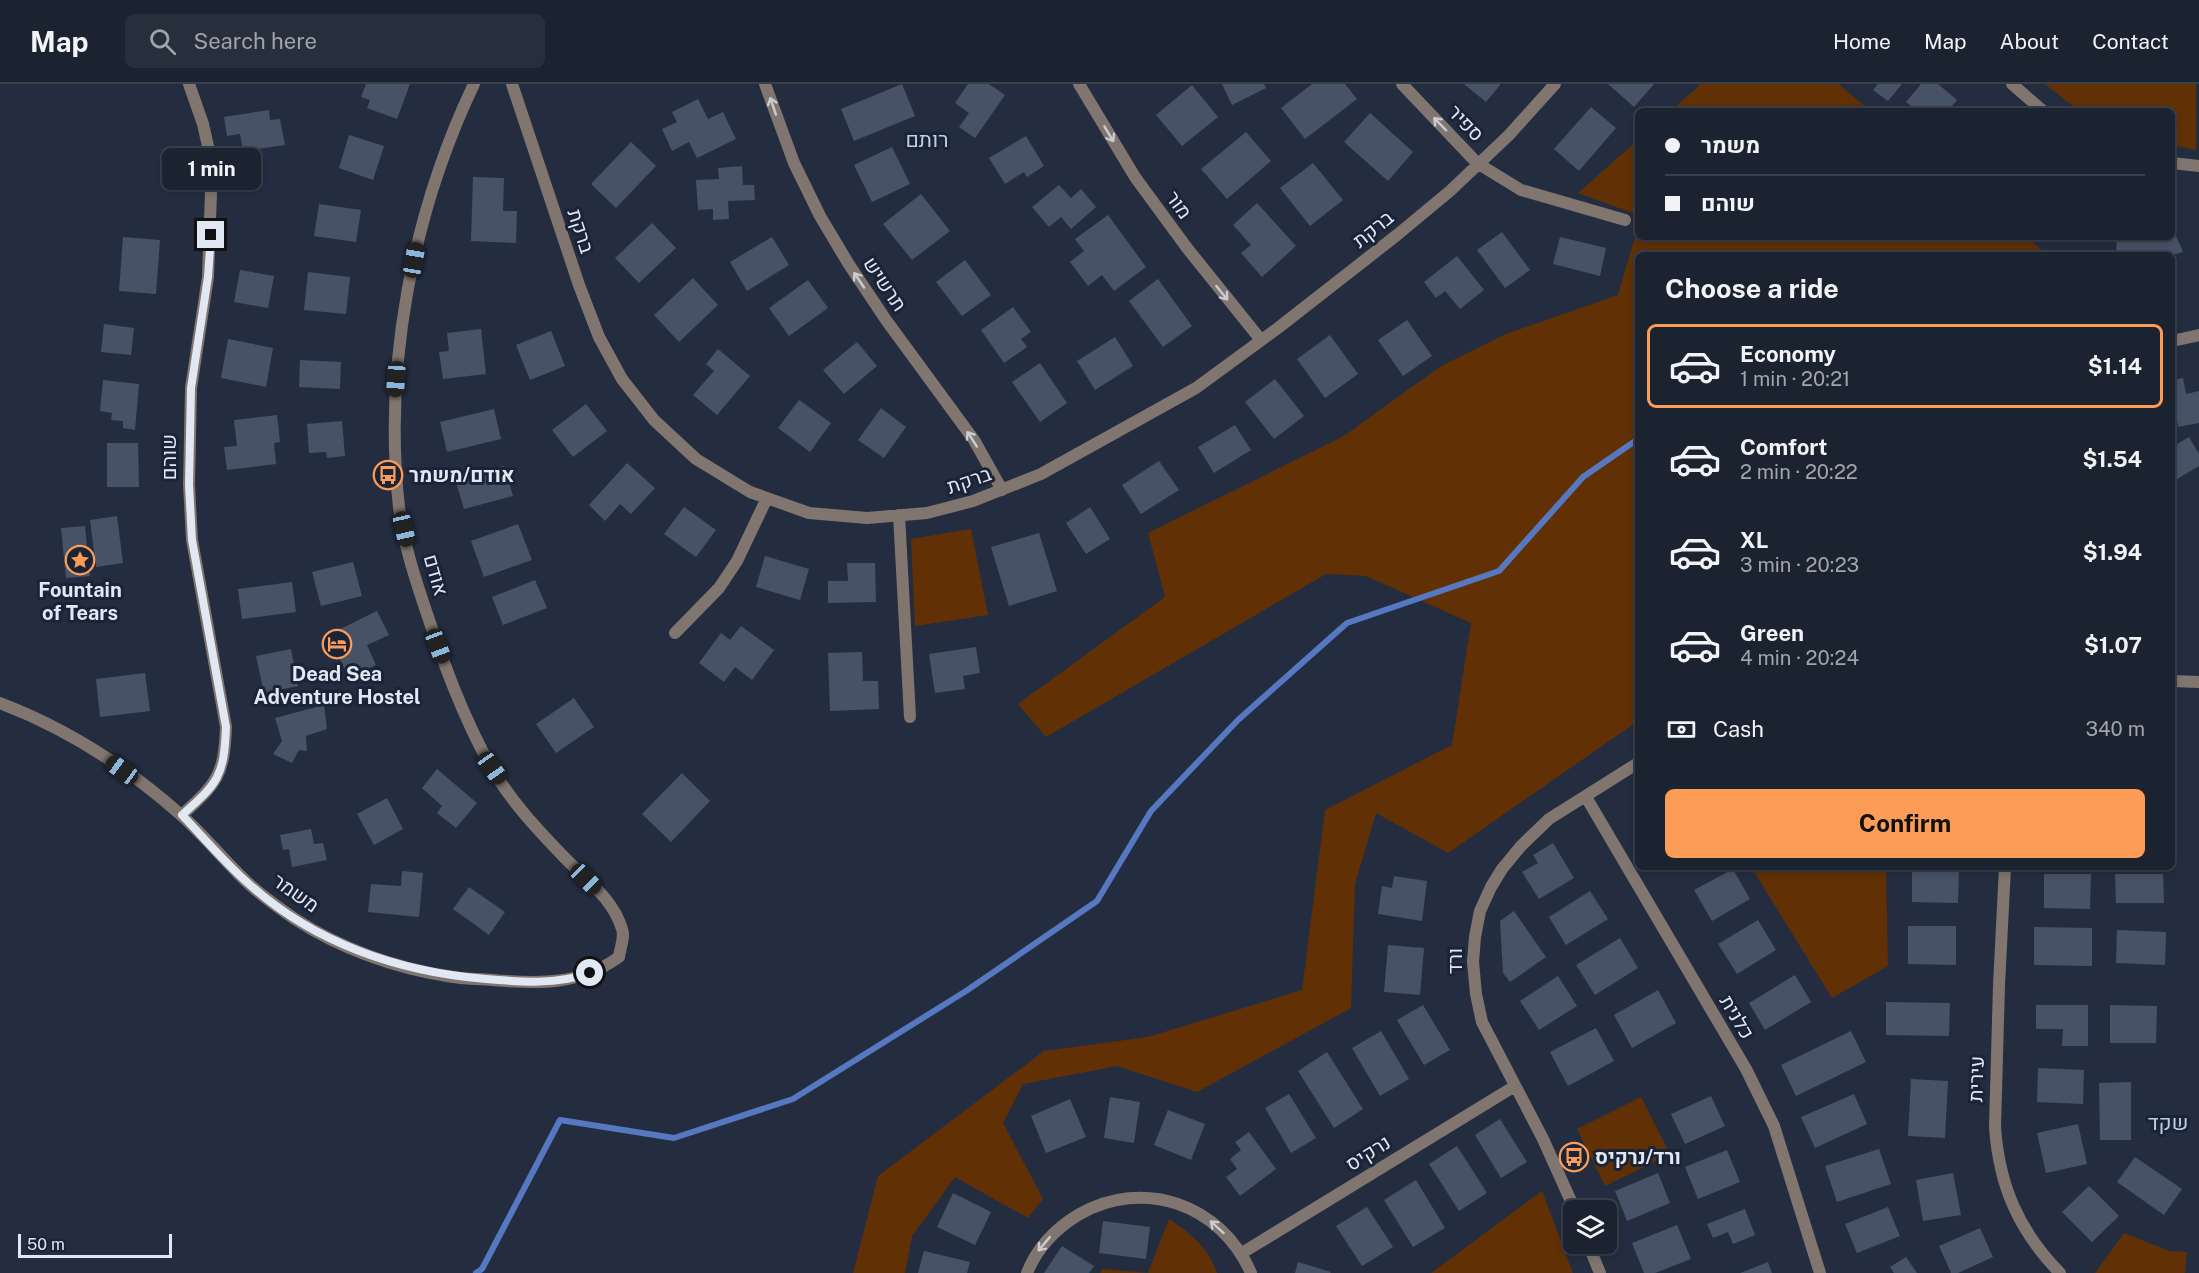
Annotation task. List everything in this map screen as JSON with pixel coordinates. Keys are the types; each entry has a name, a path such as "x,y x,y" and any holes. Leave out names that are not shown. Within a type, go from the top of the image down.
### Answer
{"street":[{"name":"שוהם","path":"182,815 205,794 220,774 225,753 226,727 192,540 190,507 188,436 191,388 208,277 212,164 203,124 189,84"},
{"name":"אודם","path":"474,84 457,119 435,179 418,238 398,359 393,419 399,508 413,571 465,717 492,768 522,813 615,910 624,932 619,957"},
{"name":"ברקת","path":"512,84 579,285 599,337 622,379 654,420 696,459 750,492 810,513 867,518 927,513 973,501 1002,490 1041,474 1196,388 1397,235 1509,135 1555,84"},
{"name":"תרשיש","path":"765,84 794,163 831,235 886,320 974,440 1002,490"},
{"name":"מור","path":"1079,84 1135,177 1186,248 1261,340"},
{"name":"ספיר","path":"1402,84 1478,163 1521,190 1625,220"},
{"path":"2012,84 2040,108"},
{"path":"2175,163 2199,166"},
{"path":"2175,340 2199,335"},
{"path":"675,633 719,588 736,561 767,498"},
{"path":"899,515 910,717"},
{"path":"2175,681 2199,682"},
{"name":"משמר","path":"0,703 78,740 106,758 182,815 249,885 296,920 343,946 400,965 447,976 519,982 557,982 577,978 602,969 619,957"},
{"name":"ורד","path":"1570,1200 1543,1139 1482,1022 1473,962 1475,937 1480,911 1491,887 1521,846 1549,819 1635,765"},
{"name":"כלנית","path":"1586,797 1751,1078 1774,1126 1820,1273"},
{"name":"עירית","path":"2005,870 1999,985 1996,1150 2006,1190 2022,1225 2037,1248 2060,1273"},
{"name":"נרקיס","path":"1242,1253 1515,1086"},
{"path":"1027,1273 1034,1257 1060,1225 1096,1204 1137,1197 1178,1203 1214,1223 1242,1253 1251,1273"},
{"path":"1592,1254 1600,1273"}],"shaded area":[{"path":"1701,84 1838,84 1867,108 1674,108"},
{"path":"2045,84 2196,84 2196,150 2175,146 2175,108 2075,108"},
{"path":"1635,143 1635,214 1578,193"},
{"path":"1635,237 1635,240 2030,240 2041,249 2037,252 1635,252 1635,723 1448,853 1376,813 1355,884 1351,1008 1197,1092 1117,1066 1023,1084 1003,1123 1043,1199 1028,1218 955,1177 912,1236 905,1273 853,1273 878,1176 1044,1051 1148,1037 1302,990 1325,810 1452,745 1471,623 1366,576 1326,574 1046,737 1018,704 1165,597 1148,533 1344,436 1441,366 1506,334 1618,295"},
{"path":"971,529 988,615 915,626 911,539"},
{"path":"1753,870 1886,870 1888,966 1832,998"},
{"path":"1641,1097 1670,1154 1605,1186 1577,1129"},
{"path":"1542,1191 1563,1247 1563,1254 1566,1254 1573,1273 1431,1273"},
{"path":"1169,1219 1198,1242 1214,1264 1217,1273 1148,1273"},
{"path":"2124,1233 2169,1251 2187,1252 2185,1273 2095,1273"},
{"path":"1102,1269 1148,1273 1100,1273"}],"building":[{"path":"366,84 410,84 397,119 367,108 370,100 361,97"},
{"path":"902,84 915,116 854,141 841,109"},
{"path":"968,84 989,84 1005,95 975,138 959,127 969,113 955,103"},
{"path":"1222,84 1264,84 1266,88 1232,105"},
{"path":"1312,84 1345,84 1357,99 1305,139 1281,108"},
{"path":"1464,84 1501,84 1486,102"},
{"path":"1608,84 1654,84 1634,107"},
{"path":"1878,84 1902,84 1888,101 1873,90"},
{"path":"1921,84 1938,84 1957,100 1950,108 1913,108 1906,102"},
{"path":"1192,85 1218,117 1182,146 1156,115"},
{"path":"698,99 708,119 723,112 736,139 697,158 689,142 672,151 662,129 677,122 672,112"},
{"path":"1591,107 1616,128 1579,171 1554,149"},
{"path":"269,110 270,120 280,119 285,145 243,151 240,134 227,136 224,117"},
{"path":"1370,113 1413,152 1388,181 1344,142"},
{"path":"1246,132 1271,161 1227,199 1201,169"},
{"path":"349,135 384,146 373,180 339,168"},
{"path":"1026,136 1044,166 1027,177 1024,172 1005,184 989,158"},
{"path":"631,142 656,166 616,208 591,184"},
{"path":"892,147 910,184 872,202 854,165"},
{"path":"1313,163 1343,200 1310,226 1280,188"},
{"path":"742,166 743,185 754,185 755,200 728,201 729,219 713,220 713,209 698,210 696,180 719,179 718,168"},
{"path":"473,177 504,178 503,211 517,211 516,243 471,241"},
{"path":"1059,185 1071,198 1081,189 1096,207 1071,229 1061,217 1049,227 1032,207"},
{"path":"921,194 950,231 912,260 883,224"},
{"path":"1257,203 1296,246 1262,277 1241,253 1251,245 1233,225"},
{"path":"319,204 361,210 356,242 314,236"},
{"path":"1108,215 1146,267 1114,291 1102,275 1088,286 1070,262 1084,251 1075,239"},
{"path":"652,223 676,248 639,283 615,258"},
{"path":"1502,232 1530,270 1505,288 1477,250"},
{"path":"2175,233 2183,252 2175,254 2175,252 2116,252 2117,240 2175,240"},
{"path":"123,237 160,240 156,294 119,291"},
{"path":"772,237 789,265 747,291 730,262"},
{"path":"1560,237 1606,248 1600,276 1553,264"},
{"path":"1457,256 1484,290 1460,309 1445,291 1436,298 1424,282"},
{"path":"965,260 991,295 962,316 936,282"},
{"path":"240,270 274,276 268,308 234,302"},
{"path":"308,272 350,277 346,314 304,310"},
{"path":"693,278 718,305 679,342 654,315"},
{"path":"1158,279 1192,326 1163,347 1129,301"},
{"path":"808,280 828,308 789,336 769,308"},
{"path":"1013,307 1031,332 1021,339 1027,347 1004,363 981,330"},
{"path":"1407,320 1432,356 1403,376 1378,340"},
{"path":"104,324 134,328 131,355 101,352"},
{"path":"481,329 486,374 443,379 439,352 449,351 447,333"},
{"path":"551,331 565,366 530,380 516,345"},
{"path":"1330,335 1358,374 1325,398 1297,359"},
{"path":"1115,337 1133,366 1095,390 1077,361"},
{"path":"228,339 273,348 266,387 221,378"},
{"path":"857,342 877,366 844,394 823,370"},
{"path":"718,349 750,376 717,415 693,395 714,371 706,364"},
{"path":"300,360 341,362 340,389 299,387"},
{"path":"1040,363 1067,403 1040,422 1012,382"},
{"path":"2183,378 2186,394 2199,391 2199,423 2178,427 2175,414 2175,379"},
{"path":"1275,379 1304,416 1274,439 1245,402"},
{"path":"103,380 139,384 135,430 123,428 123,421 111,420 112,413 100,411"},
{"path":"799,400 831,423 810,452 778,428"},
{"path":"586,404 607,431 573,457 552,430"},
{"path":"881,408 906,427 884,458 858,440"},
{"path":"494,409 501,439 447,452 440,422"},
{"path":"277,415 280,442 274,443 276,464 227,470 224,447 237,446 234,420"},
{"path":"342,421 345,456 327,458 326,452 309,453 307,424"},
{"path":"1235,425 1251,450 1214,473 1198,447"},
{"path":"2189,437 2199,454 2199,466 2175,480 2175,445"},
{"path":"107,443 138,443 139,487 107,487"},
{"path":"1159,461 1179,490 1141,514 1122,485"},
{"path":"627,463 655,488 631,514 620,504 605,521 589,505"},
{"path":"504,466 513,496 464,509 455,479"},
{"path":"684,507 716,530 696,557 664,534"},
{"path":"1090,507 1110,539 1086,554 1066,523"},
{"path":"117,516 123,563 96,567 90,520"},
{"path":"518,524 532,560 484,577 471,541"},
{"path":"85,526 90,576 66,578 61,528"},
{"path":"1039,533 1057,591 1009,606 991,547"},
{"path":"765,556 809,569 800,600 756,587"},
{"path":"353,562 362,596 321,606 312,572"},
{"path":"847,563 875,563 876,602 828,603 828,581 848,581"},
{"path":"535,580 547,608 503,625 492,597"},
{"path":"292,582 296,612 242,619 238,589"},
{"path":"377,611 389,635 367,645 376,665 349,678 328,635"},
{"path":"741,626 774,650 752,680 735,667 724,682 699,663 721,633 730,640"},
{"path":"976,647 980,673 963,676 965,689 935,693 929,654"},
{"path":"291,649 298,686 264,693 256,656"},
{"path":"862,652 863,681 878,681 879,709 830,711 828,653"},
{"path":"145,673 150,711 100,717 96,679"},
{"path":"574,698 594,727 556,753 536,724"},
{"path":"324,705 327,729 306,736 307,751 299,750 292,763 273,754 282,741 275,718"},
{"path":"437,769 477,803 456,828 437,813 442,806 422,788"},
{"path":"682,773 710,801 671,842 642,814"},
{"path":"387,798 403,829 374,845 357,814"},
{"path":"311,829 314,844 323,843 327,860 292,867 289,849 283,850 280,835"},
{"path":"1553,843 1574,878 1539,899 1522,872 1538,863 1533,855"},
{"path":"1734,870 1750,899 1712,921 1694,890"},
{"path":"1912,870 1959,870 1958,903 1912,902"},
{"path":"402,871 423,873 419,917 368,912 371,884 401,886"},
{"path":"2044,874 2091,874 2090,909 2044,908"},
{"path":"2115,874 2163,874 2164,903 2116,903"},
{"path":"1394,876 1427,881 1422,921 1378,914 1382,886 1392,888"},
{"path":"469,887 505,912 489,935 453,909"},
{"path":"1590,891 1608,919 1566,945 1549,917"},
{"path":"1514,911 1546,957 1510,982 1503,973 1500,921"},
{"path":"1758,920 1776,950 1737,974 1718,944"},
{"path":"1908,926 1956,926 1956,965 1908,964"},
{"path":"2034,927 2092,928 2092,966 2034,965"},
{"path":"2117,930 2166,932 2165,965 2116,963"},
{"path":"1620,938 1638,968 1595,995 1576,965"},
{"path":"1388,945 1424,948 1420,995 1384,992"},
{"path":"1795,975 1811,1002 1765,1030 1749,1003"},
{"path":"1558,976 1577,1006 1539,1030 1520,1001"},
{"path":"1658,990 1676,1023 1632,1048 1614,1015"},
{"path":"1886,1002 1950,1003 1949,1036 1886,1035"},
{"path":"1423,1005 1450,1050 1424,1065 1397,1020"},
{"path":"2036,1005 2088,1005 2088,1046 2062,1046 2063,1029 2036,1029"},
{"path":"2110,1005 2157,1006 2156,1043 2110,1043"},
{"path":"1596,1028 1614,1061 1568,1086 1550,1052"},
{"path":"1381,1031 1409,1079 1380,1096 1352,1048"},
{"path":"1851,1031 1866,1062 1796,1096 1781,1065"},
{"path":"1327,1052 1363,1109 1334,1128 1298,1071"},
{"path":"2038,1068 2084,1070 2083,1104 2037,1102"},
{"path":"1911,1079 1948,1081 1945,1138 1908,1136"},
{"path":"2131,1082 2131,1140 2100,1140 2099,1083"},
{"path":"1289,1094 1316,1138 1291,1153 1265,1108"},
{"path":"1854,1094 1867,1124 1815,1148 1801,1117"},
{"path":"1711,1096 1725,1126 1685,1144 1671,1114"},
{"path":"1110,1097 1140,1102 1134,1143 1104,1138"},
{"path":"1070,1099 1086,1137 1046,1153 1031,1116"},
{"path":"1168,1110 1205,1124 1191,1160 1154,1145"},
{"path":"1500,1119 1527,1162 1501,1178 1475,1135"},
{"path":"2078,1124 2087,1164 2046,1173 2037,1133"},
{"path":"1249,1132 1276,1169 1240,1196 1226,1177 1237,1169 1230,1159 1241,1150 1235,1142"},
{"path":"1457,1146 1487,1193 1459,1211 1429,1164"},
{"path":"1879,1149 1891,1184 1837,1202 1825,1166"},
{"path":"1727,1150 1740,1182 1698,1199 1685,1167"},
{"path":"2135,1157 2182,1189 2164,1215 2117,1182"},
{"path":"1658,1173 1670,1203 1627,1221 1615,1191"},
{"path":"1953,1173 1961,1215 1923,1221 1916,1180"},
{"path":"1416,1180 1445,1228 1413,1247 1384,1200"},
{"path":"2089,1186 2119,1216 2092,1242 2062,1212"},
{"path":"953,1193 991,1212 975,1245 937,1227"},
{"path":"1367,1207 1393,1247 1362,1266 1336,1226"},
{"path":"1888,1207 1900,1236 1857,1253 1845,1224"},
{"path":"1745,1209 1755,1235 1733,1244 1728,1232 1713,1238 1707,1224"},
{"path":"1103,1221 1150,1227 1146,1259 1099,1253"},
{"path":"1677,1225 1691,1259 1655,1273 1644,1273 1632,1243"},
{"path":"1980,1228 1993,1257 1958,1273 1951,1273 1939,1246"},
{"path":"1062,1246 1094,1266 1089,1273 1044,1273"},
{"path":"924,1251 970,1262 967,1273 918,1273"},
{"path":"1906,1257 1917,1273 1894,1273 1890,1267"},
{"path":"1298,1262 1331,1272 1295,1273"},
{"path":"1768,1262 1772,1273 1740,1273"}],"waterway":[{"path":"476,1273 482,1269 560,1120 674,1138 793,1099 966,991 1097,901 1151,811 1238,720 1347,623 1499,571 1583,477 1635,441"}],"place":[{"name":"אודם/משמר","path":"388,475"},
{"name":"Fountain of Tears","path":"80,560"},
{"name":"Dead Sea Adventure Hostel","path":"337,644"},
{"name":"ורד/נרקיס","path":"1574,1157"}],"district":[{"name":"רותם","path":"927,139"},
{"name":"שקד","path":"2168,1122"}],"route":[{"path":"211,235 208,277 191,388 188,436 189,485 192,540 226,727 225,753 220,774 205,794 182,815 249,885 296,920 343,946 400,965 447,976 519,982 557,982 590,973"}]}
